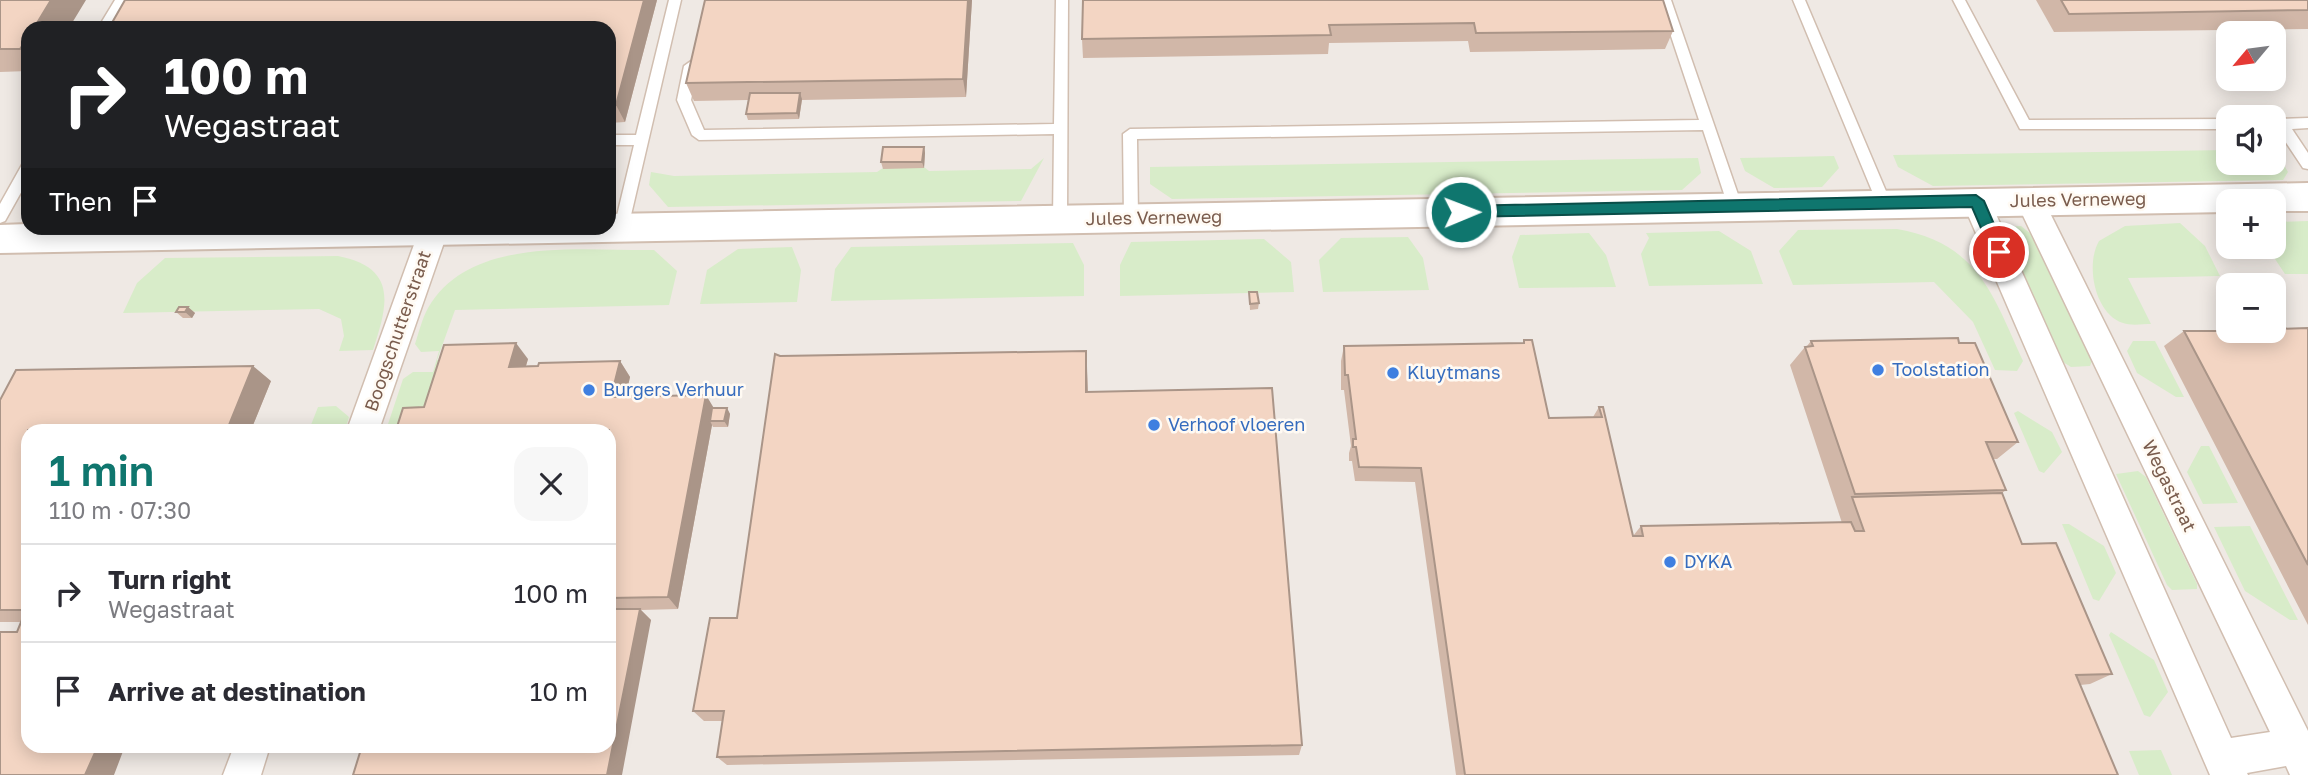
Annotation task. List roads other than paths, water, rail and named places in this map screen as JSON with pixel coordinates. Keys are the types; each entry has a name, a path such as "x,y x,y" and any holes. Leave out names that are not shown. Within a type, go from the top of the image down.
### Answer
{"street":[{"name":"Jules Verneweg","path":"616,228 2308,197"},
{"path":"1976,201 2226,766 2302,758"},
{"name":"Wegastraat","path":"2030,201 2302,758"},
{"name":"Jules Verneweg","path":"0,239 216,235"},
{"name":"Boogschutterstraat","path":"365,424 432,235"},
{"path":"242,775 250,753"}],"lane":[{"path":"109,21 121,0"},
{"path":"621,228 676,0"},
{"path":"1060,220 1062,0"},
{"path":"1665,0 1735,206"},
{"path":"1799,0 1884,203"},
{"path":"1959,0 2025,125 2216,124"},
{"path":"695,50 684,100 699,135 1061,129"},
{"path":"2286,124 2308,123"},
{"path":"1131,218 1130,134 1708,125"},
{"path":"2286,136 2308,164"},
{"path":"616,140 642,140"},
{"path":"0,217 21,180"}],"place":[{"name":"Toolstation","path":"1878,370"},
{"name":"Kluytmans","path":"1393,373"},
{"name":"Burgers Verhuur","path":"589,390"},
{"name":"Verhoof vloeren","path":"1154,425"},
{"name":"DYKA","path":"1670,562"}]}
